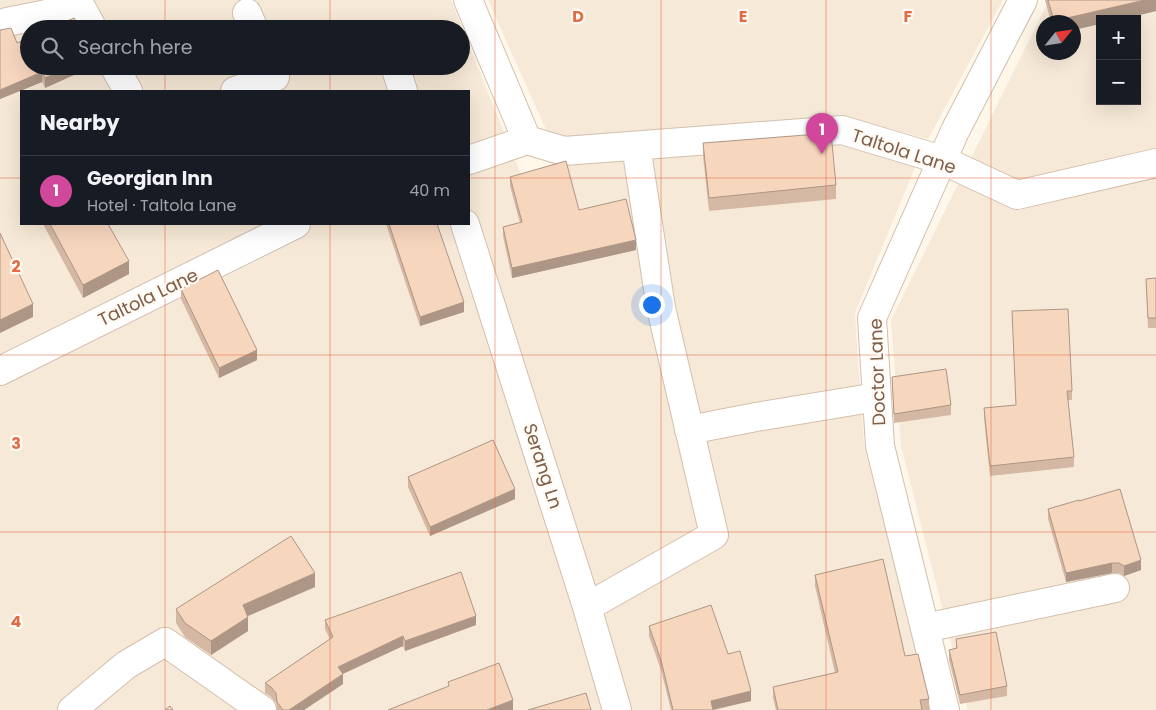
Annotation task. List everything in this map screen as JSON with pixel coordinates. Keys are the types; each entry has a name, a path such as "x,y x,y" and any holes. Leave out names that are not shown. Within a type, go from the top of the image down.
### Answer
{"street":[{"path":"468,0 527,140 470,160"},
{"name":"Doctor Lane","path":"946,710 880,446 872,318 955,131 1023,0"},
{"path":"0,26 7,22 81,7 88,20"},
{"path":"119,75 127,90"},
{"path":"398,75 403,90"},
{"path":"238,90 275,78"},
{"name":"Taltola Lane","path":"527,140 564,151 842,130 942,160 1018,194 1156,163"},
{"path":"587,607 714,535 661,308 636,146"},
{"name":"Taltola Lane","path":"0,370 294,225"},
{"name":"Serang Ln","path":"465,225 587,607 617,710"},
{"path":"690,430 877,397"},
{"path":"925,628 1115,588"},
{"path":"72,710 126,665 165,642 262,710"}],"shaded area":[{"path":"0,0 451,0 459,20 20,20 20,75 470,75 470,47 522,177 577,159 843,141 916,165 855,313 864,444 931,710 0,710"},
{"path":"488,0 1003,0 928,139 838,115 551,141"},
{"path":"1049,0 1156,0 1156,710 968,710 901,446 891,320 1036,26 1036,60 1081,60 1081,15 1042,15"}],"building":[{"path":"1048,0 1145,0 1080,15 1052,15"},
{"path":"11,28 17,43 20,42 20,75 35,75 0,90 0,30"},
{"path":"831,133 836,185 709,198 703,143"},
{"path":"566,161 579,210 626,199 636,240 512,268 503,227 522,222 510,177"},
{"path":"51,225 109,225 129,261 83,285"},
{"path":"389,225 437,225 464,302 420,317"},
{"path":"0,233 33,304 0,320"},
{"path":"218,270 257,350 219,368 181,289"},
{"path":"1156,278 1156,318 1148,318 1146,279"},
{"path":"1068,309 1072,391 1067,391 1074,457 990,466 984,408 1016,405 1012,311"},
{"path":"946,369 951,405 894,414 892,377"},
{"path":"493,440 515,489 430,527 408,477"},
{"path":"1120,489 1141,560 1124,566 1119,563 1112,563 1066,573 1048,509"},
{"path":"291,536 315,573 243,605 248,617 211,641 185,623 176,609"},
{"path":"883,559 905,656 918,654 929,699 920,700 922,710 778,710 773,687 838,672 815,575"},
{"path":"461,572 476,616 405,641 403,636 338,667 343,674 289,710 283,710 277,702 276,693 265,683 333,637 325,620"},
{"path":"711,605 728,654 740,651 751,691 711,701 713,710 673,710 661,660 649,626"},
{"path":"996,632 1007,686 960,695 949,650 957,648 956,639"},
{"path":"499,663 513,700 487,710 388,710 449,686 448,682"},
{"path":"586,693 591,710 528,710"},
{"path":"170,706 173,710 165,710"}],"place":[{"name":"Georgian Inn","path":"822,154"}]}
